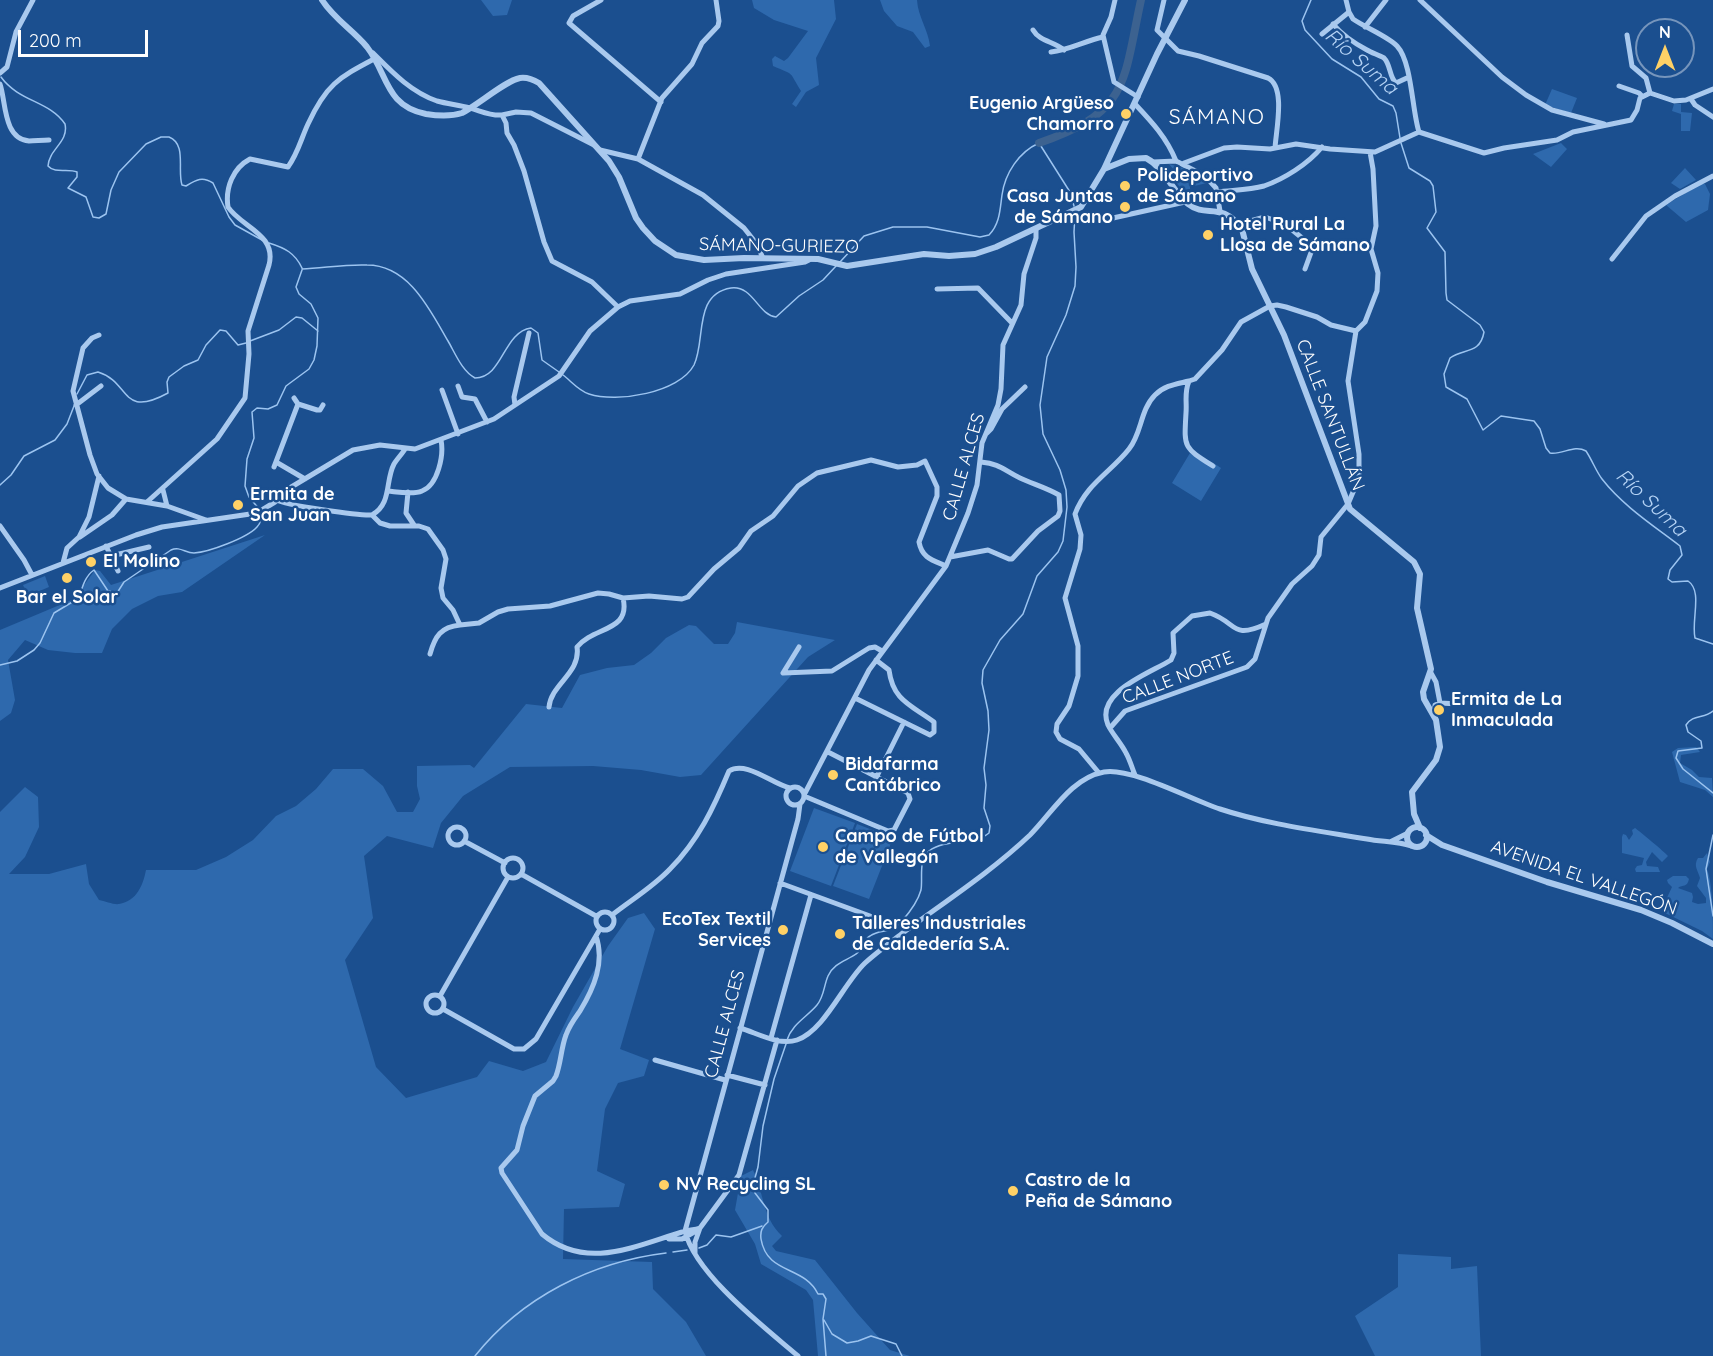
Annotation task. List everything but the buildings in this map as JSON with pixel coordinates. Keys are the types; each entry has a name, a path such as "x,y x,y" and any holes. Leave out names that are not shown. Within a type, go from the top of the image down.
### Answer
{"street":[{"path":"0,73 7,67 16,32 33,0"},
{"name":"SÁMANO-GURIEZO","path":"322,0 335,17 369,50 387,86 395,98 408,109 447,117 462,113 513,81 521,78 534,80 598,148 619,177 636,218 643,228 676,255 695,260 811,259 855,266 924,254 949,256 975,254 1036,229 1083,205 1104,170 1164,39 1185,0"},
{"path":"601,0 573,16 569,23 661,102"},
{"path":"638,159 666,91 692,64 702,43 718,26 716,0"},
{"path":"1115,0 1103,37 1113,78 1136,100 1155,125 1176,161"},
{"path":"1164,0 1157,27 1158,33 1178,51 1273,81 1278,87 1275,148"},
{"path":"1365,27 1386,0"},
{"path":"1420,0 1526,96 1552,110 1606,125"},
{"path":"1348,1 1349,12 1353,19 1396,44 1401,51 1409,77 1419,132"},
{"path":"1322,34 1349,12"},
{"path":"1333,24 1355,44 1383,58 1390,69 1393,81 1396,83 1409,77"},
{"path":"1033,30 1040,38 1064,50"},
{"path":"1627,35 1632,66 1646,78 1650,93"},
{"path":"1051,52 1103,37"},
{"path":"369,50 402,81 439,102 489,114 531,113 598,148 638,159 703,195 737,221 750,234 763,258"},
{"path":"147,502 217,439 243,402 248,386 250,322 271,260 263,236 236,216 228,207 228,193 234,173 240,165 250,159 288,167 327,90 340,78 374,59"},
{"path":"0,84 10,126 17,136 26,141 49,140"},
{"path":"1618,86 1642,96"},
{"path":"1184,164 1224,148 1275,148 1296,144 1375,152 1419,132 1484,153 1557,140 1573,132 1631,120 1642,96 1650,93 1674,101 1691,99 1713,89"},
{"path":"1691,99 1695,105 1713,117"},
{"path":"502,115 506,123 507,134 524,171 544,242 552,261 592,282 618,307"},
{"path":"1217,192 1268,184 1299,168 1322,147"},
{"path":"1073,513 1096,481 1130,449 1148,404 1155,395 1171,385 1195,379 1222,350 1241,322 1270,306 1277,305 1356,331 1365,322 1374,300 1378,273 1371,249 1376,226 1370,152"},
{"path":"1104,170 1135,158 1146,158 1153,162 1185,202 1195,208 1220,211 1239,224 1265,217 1285,224 1312,247 1305,269"},
{"path":"1153,162 1176,161 1210,180 1217,192 1220,211"},
{"path":"1612,259 1646,216 1675,196 1713,176"},
{"path":"1113,218 1185,202"},
{"name":"CALLE SANTULLÁN","path":"1239,224 1252,269 1284,335 1348,504 1354,514 1419,568 1418,608 1431,674 1423,692 1424,699 1434,716 1439,751 1436,760 1412,792 1414,814 1410,831"},
{"name":"CALLE ALCES","path":"686,1234 726,1077 803,799 876,660 946,566 950,557 974,498 986,434 998,405 1003,345 1021,305 1024,274 1036,238 1036,229"},
{"path":"0,588 106,546 162,527 257,513 267,508 288,489 353,450 380,445 415,449 458,434 504,414 559,376 591,331 618,307 641,298 680,294 716,277 805,262 811,259"},
{"path":"937,289 978,288 1012,323"},
{"name":"CALLE NORTE","path":"1110,728 1125,711 1247,667 1256,659 1266,624 1275,607 1288,589 1312,566 1318,555 1322,537 1348,504 1359,478 1359,454 1348,381 1356,331"},
{"path":"515,405 514,397 529,333"},
{"path":"99,335 86,343 80,354 73,391 90,455 99,476 108,488 126,499 167,506 209,520"},
{"path":"1189,381 1185,396 1185,439 1191,452 1213,465"},
{"path":"76,405 101,386"},
{"path":"458,386 462,397 475,399 487,422"},
{"path":"986,434 1002,409 1025,387"},
{"path":"442,390 458,434"},
{"path":"294,398 298,404 317,410 320,410 323,405"},
{"path":"298,404 275,464 305,479"},
{"path":"388,492 420,492 429,486 442,461 441,440"},
{"path":"372,515 380,508 388,492 394,464 405,449"},
{"path":"429,654 437,635 443,629 479,623 508,609 550,606 598,594 623,598 649,596 682,599 688,597 714,569 739,548 751,531 773,516 798,486 817,473 870,460 898,467 908,467 925,461 937,487 937,496 919,542 921,549 930,560 946,566"},
{"path":"950,557 988,550 1009,560 1012,559 1026,542 1062,511 1059,495 1020,478 999,465 981,462"},
{"path":"79,537 89,517 99,476"},
{"path":"163,490 167,506"},
{"path":"408,492 406,513 414,525"},
{"path":"63,563 67,548 112,515 126,499"},
{"path":"277,500 281,503 372,515 380,523 390,526 414,525 428,529 443,550 446,559 441,588 443,598 453,610 460,625"},
{"path":"1062,511 1073,513"},
{"path":"1073,513 1081,535 1080,549 1065,598 1078,646 1078,676 1070,706 1057,724 1056,732 1059,739 1079,749 1099,773"},
{"path":"0,526 32,575"},
{"path":"106,546 118,571"},
{"path":"111,556 149,547"},
{"path":"549,707 552,693 572,670 578,656 577,647 582,640 618,624 624,616 626,608 623,598"},
{"path":"1135,775 1127,755 1110,728 1105,711 1110,703 1134,679 1171,660 1174,653 1173,633 1189,618 1210,613 1246,632 1251,632 1266,624"},
{"path":"799,647 783,673 832,671 869,648 875,647 882,651"},
{"path":"855,698 930,735 934,732 934,722 898,696 891,684 889,670 876,660"},
{"path":"1431,674 1436,682 1440,703"},
{"path":"1434,716 1435,705 1459,704"},
{"path":"876,778 904,722"},
{"path":"793,805 803,799 891,832 910,796 828,752"},
{"path":"612,915 670,869 686,850 713,810 729,771 738,766 746,768 778,785 790,788 801,789 811,785"},
{"path":"740,1028 777,1040 794,1041 813,1030 854,975 873,956 1003,859 1031,834 1070,791 1083,780 1099,773 1116,771 1135,775 1221,809 1267,820 1411,846 1442,845"},
{"path":"778,785 786,794 787,801 793,805 798,819"},
{"path":"786,794 790,788"},
{"path":"801,789 803,799"},
{"path":"1414,814 1426,835 1442,845"},
{"path":"1387,842 1420,828"},
{"path":"1410,831 1407,841 1411,846"},
{"path":"1421,847 1426,841 1426,835"},
{"path":"464,841 505,863"},
{"name":"AVENIDA EL VALLEGÓN","path":"1442,845 1547,882 1641,910 1713,944"},
{"path":"511,859 518,860 523,866 521,874 515,878 508,877 504,870 505,863 511,859"},
{"path":"521,874 596,916"},
{"path":"440,996 508,877"},
{"path":"780,883 870,916"},
{"path":"695,1257 695,1242 700,1228 739,1175 777,1040 811,895"},
{"path":"603,911 612,915 614,922 606,930 600,928 595,922 596,916 603,911"},
{"path":"443,1009 514,1049 528,1048 536,1039 600,928"},
{"path":"596,936 599,956 593,986 565,1035 556,1076 535,1096 523,1126 517,1150 501,1168 502,1173 542,1234 568,1250 583,1254 608,1253 686,1234"},
{"path":"440,996 444,1002 443,1009 434,1013 429,1011 426,1005 429,997 440,996"},
{"path":"655,1060 765,1085"},
{"path":"663,1240 674,1239 700,1228"},
{"path":"686,1234 698,1262 746,1311 798,1356"},
{"path":"674,1239 691,1248"}],"shaded area":[{"path":"481,0 512,0 507,15 493,16"},
{"path":"752,0 834,0 836,19 816,58 819,85 806,92 796,107 792,104 801,91 791,74 773,66 772,59 775,56 784,61 788,58 808,31 774,20 754,8"},
{"path":"880,0 917,0 930,46 925,48 913,32 897,26 884,11"},
{"path":"1552,89 1577,98 1571,113 1545,105"},
{"path":"1674,104 1681,104 1681,112 1692,113 1690,131 1681,131 1681,114 1672,111"},
{"path":"1561,143 1567,149 1551,167 1533,154"},
{"path":"1169,164 1183,168 1207,183 1190,187 1190,189 1182,189 1174,179 1178,175"},
{"path":"1685,168 1696,180 1680,189 1671,183"},
{"path":"1700,184 1705,184 1710,194 1708,210 1686,222 1666,205"},
{"path":"1190,453 1221,468 1201,501 1172,483"},
{"path":"265,535 182,592 158,596 132,609 112,629 102,653 48,650 25,640 8,660 15,700 11,713 0,721 0,630 74,599 95,570 100,571 111,585"},
{"path":"45,576 49,587 28,596 23,585"},
{"path":"737,622 835,640 808,657 701,775 680,777 641,770 593,766 510,767 463,796 441,823 433,848 387,836 364,856 373,918 345,960 376,1067 406,1098 477,1077 489,1061 523,1071 546,1062 573,1007 608,946 628,918 644,913 655,929 620,1049 649,1060 644,1076 618,1083 605,1109 597,1171 625,1184 619,1207 564,1209 563,1259 652,1262 653,1289 686,1322 706,1356 0,1356 0,812 25,787 38,797 39,827 25,857 9,874 49,874 86,864 89,884 99,900 119,904 135,896 141,887 146,870 196,870 226,857 253,840 276,816 296,806 316,789 333,769 363,769 383,786 397,812 413,812 420,799 417,786 417,766 470,765 474,768 526,704 562,708 580,675 607,668 634,665 666,638 689,625 696,626 714,644 728,644 735,633"},
{"path":"1696,747 1700,752 1681,755 1680,763 1699,777 1712,778 1713,797 1705,790 1680,782 1672,752 1678,748"},
{"name":"Campo de Fútbol de Vallegón","path":"814,808 855,823 831,886 790,871"},
{"path":"857,824 893,838 869,899 833,886"},
{"path":"1635,828 1668,856 1662,862 1652,852 1646,862 1647,866 1658,867 1660,872 1636,872 1635,869 1642,865 1644,858 1622,853 1623,834 1629,840"},
{"path":"1707,853 1710,862 1707,869 1712,893 1713,939 1702,931 1663,912 1668,905 1665,902 1672,887 1667,880 1673,876 1686,876 1689,879 1687,884 1678,888 1692,893 1692,902 1706,903 1706,898 1697,886 1700,878 1696,863 1698,858 1703,858"},
{"path":"753,1170 767,1213 775,1229 782,1236 772,1246 776,1251 815,1260 890,1350 910,1356 818,1356 813,1300 806,1290 761,1264 755,1244 735,1210 741,1176"},
{"path":"1398,1254 1451,1257 1451,1269 1477,1266 1481,1356 1375,1356 1355,1316 1398,1287"}],"waterway":[{"path":"1039,143 1069,131 1091,119 1107,106 1125,73 1141,0"},
{"name":"Río Suma","path":"1311,0 1302,21 1305,30 1332,59 1361,77 1379,99 1393,106 1400,138"},
{"path":"1,77 16,92 51,110 65,124 62,141 49,160 48,166 54,170 77,172 77,177 68,188 86,197 93,217 99,218 106,214 111,190 119,172 146,144 161,137 169,137 175,140 180,151 182,185 186,186 202,179 213,183 235,225 262,240"},
{"path":"840,262 864,236 893,227 927,227 980,237 989,235 997,221 1006,179 1010,171 1025,152 1039,143 1070,192 1074,206"},
{"name":"Río Suma","path":"1401,143 1409,168 1430,181 1433,186 1436,212 1427,228 1445,252 1447,300 1480,325 1484,332 1475,348 1450,358 1444,374 1446,387 1467,399 1483,430 1501,416 1534,421 1550,453 1573,449 1586,451 1610,489 1639,515 1680,546 1682,555 1670,570 1668,579 1672,582 1688,581 1692,586 1696,599 1695,638 1713,644"},
{"path":"787,1040 796,1025 819,1002 828,976 834,968 858,952 870,936 894,928 908,914 920,894 923,859 929,851 943,845 983,837 989,833 990,826 984,808 986,785 984,768 989,730 988,711 982,683 983,670 1000,640 1023,614 1037,576 1058,552 1063,541 1067,507 1066,490 1060,470 1043,434 1040,405 1047,357 1066,315 1075,286 1075,214"},
{"path":"269,243 289,252 302,268"},
{"path":"302,269 367,265 382,267 395,273 406,281 426,303 463,366 475,378 492,371 514,338 522,331 531,328 538,333 542,360 559,372"},
{"path":"563,375 582,391 601,396 631,396 662,389 686,375 694,365 706,308 719,292 739,288 750,295 764,311 776,317 799,296 823,280 837,265"},
{"path":"260,510 249,497 245,486 247,459 254,438 252,412 257,408 268,409 277,405 286,386 309,369 317,346 318,318 311,304 299,294 296,287 302,270"},
{"path":"250,341 279,330 296,317 302,318 318,331"},
{"path":"77,394 87,375 98,372 109,377 133,400 141,402 153,400 168,393 169,377 184,366 198,360 206,345 220,330 226,331 238,345 246,343"},
{"path":"0,485 11,475 24,456 55,440 67,424 74,406"},
{"path":"0,665 17,661 34,650 40,643 54,613 79,598 86,579 94,570 108,591 117,593 124,582 171,550 194,553 227,544 245,536 257,527 261,514"},
{"name":"Río Suma","path":"1713,711 1692,719 1686,725 1688,732 1701,741 1702,748 1678,751 1676,758 1683,769 1713,793"},
{"name":"Río Suma","path":"1713,835 1706,869 1713,916"},
{"path":"786,1044 774,1079 753,1185 755,1193 768,1210 768,1222 763,1227 761,1239 770,1259 804,1278 818,1294 823,1294 826,1299 823,1319 826,1356"},
{"path":"699,1248 707,1245 716,1235 731,1237 762,1226"},
{"path":"673,1252 687,1250"},
{"path":"475,1356 514,1316 560,1286 612,1265 666,1253"},
{"path":"824,1320 832,1334 847,1343 871,1336 896,1344 902,1356"}],"place":[{"name":"Eugenio Argüeso Chamorro","path":"1126,114"},
{"name":"Polideportivo de Sámano","path":"1125,186"},
{"name":"Casa Juntas de Sámano","path":"1125,207"},
{"name":"Hotel Rural La Llosa de Sámano","path":"1208,235"},
{"name":"Ermita de San Juan","path":"238,505"},
{"name":"El Molino","path":"91,562"},
{"name":"Bar el Solar","path":"67,578"},
{"name":"Ermita de La Inmaculada","path":"1439,710"},
{"name":"Bidafarma Cantábrico","path":"833,775"},
{"name":"Campo de Fútbol de Vallegón","path":"823,847"},
{"name":"EcoTex Textil Services","path":"783,930"},
{"name":"Talleres Industriales de Caldedería S.A.","path":"840,934"},
{"name":"NV Recycling SL","path":"664,1185"},
{"name":"Castro de la Peña de Sámano","path":"1013,1191"}],"district":[{"name":"SÁMANO","path":"1217,118"}]}
